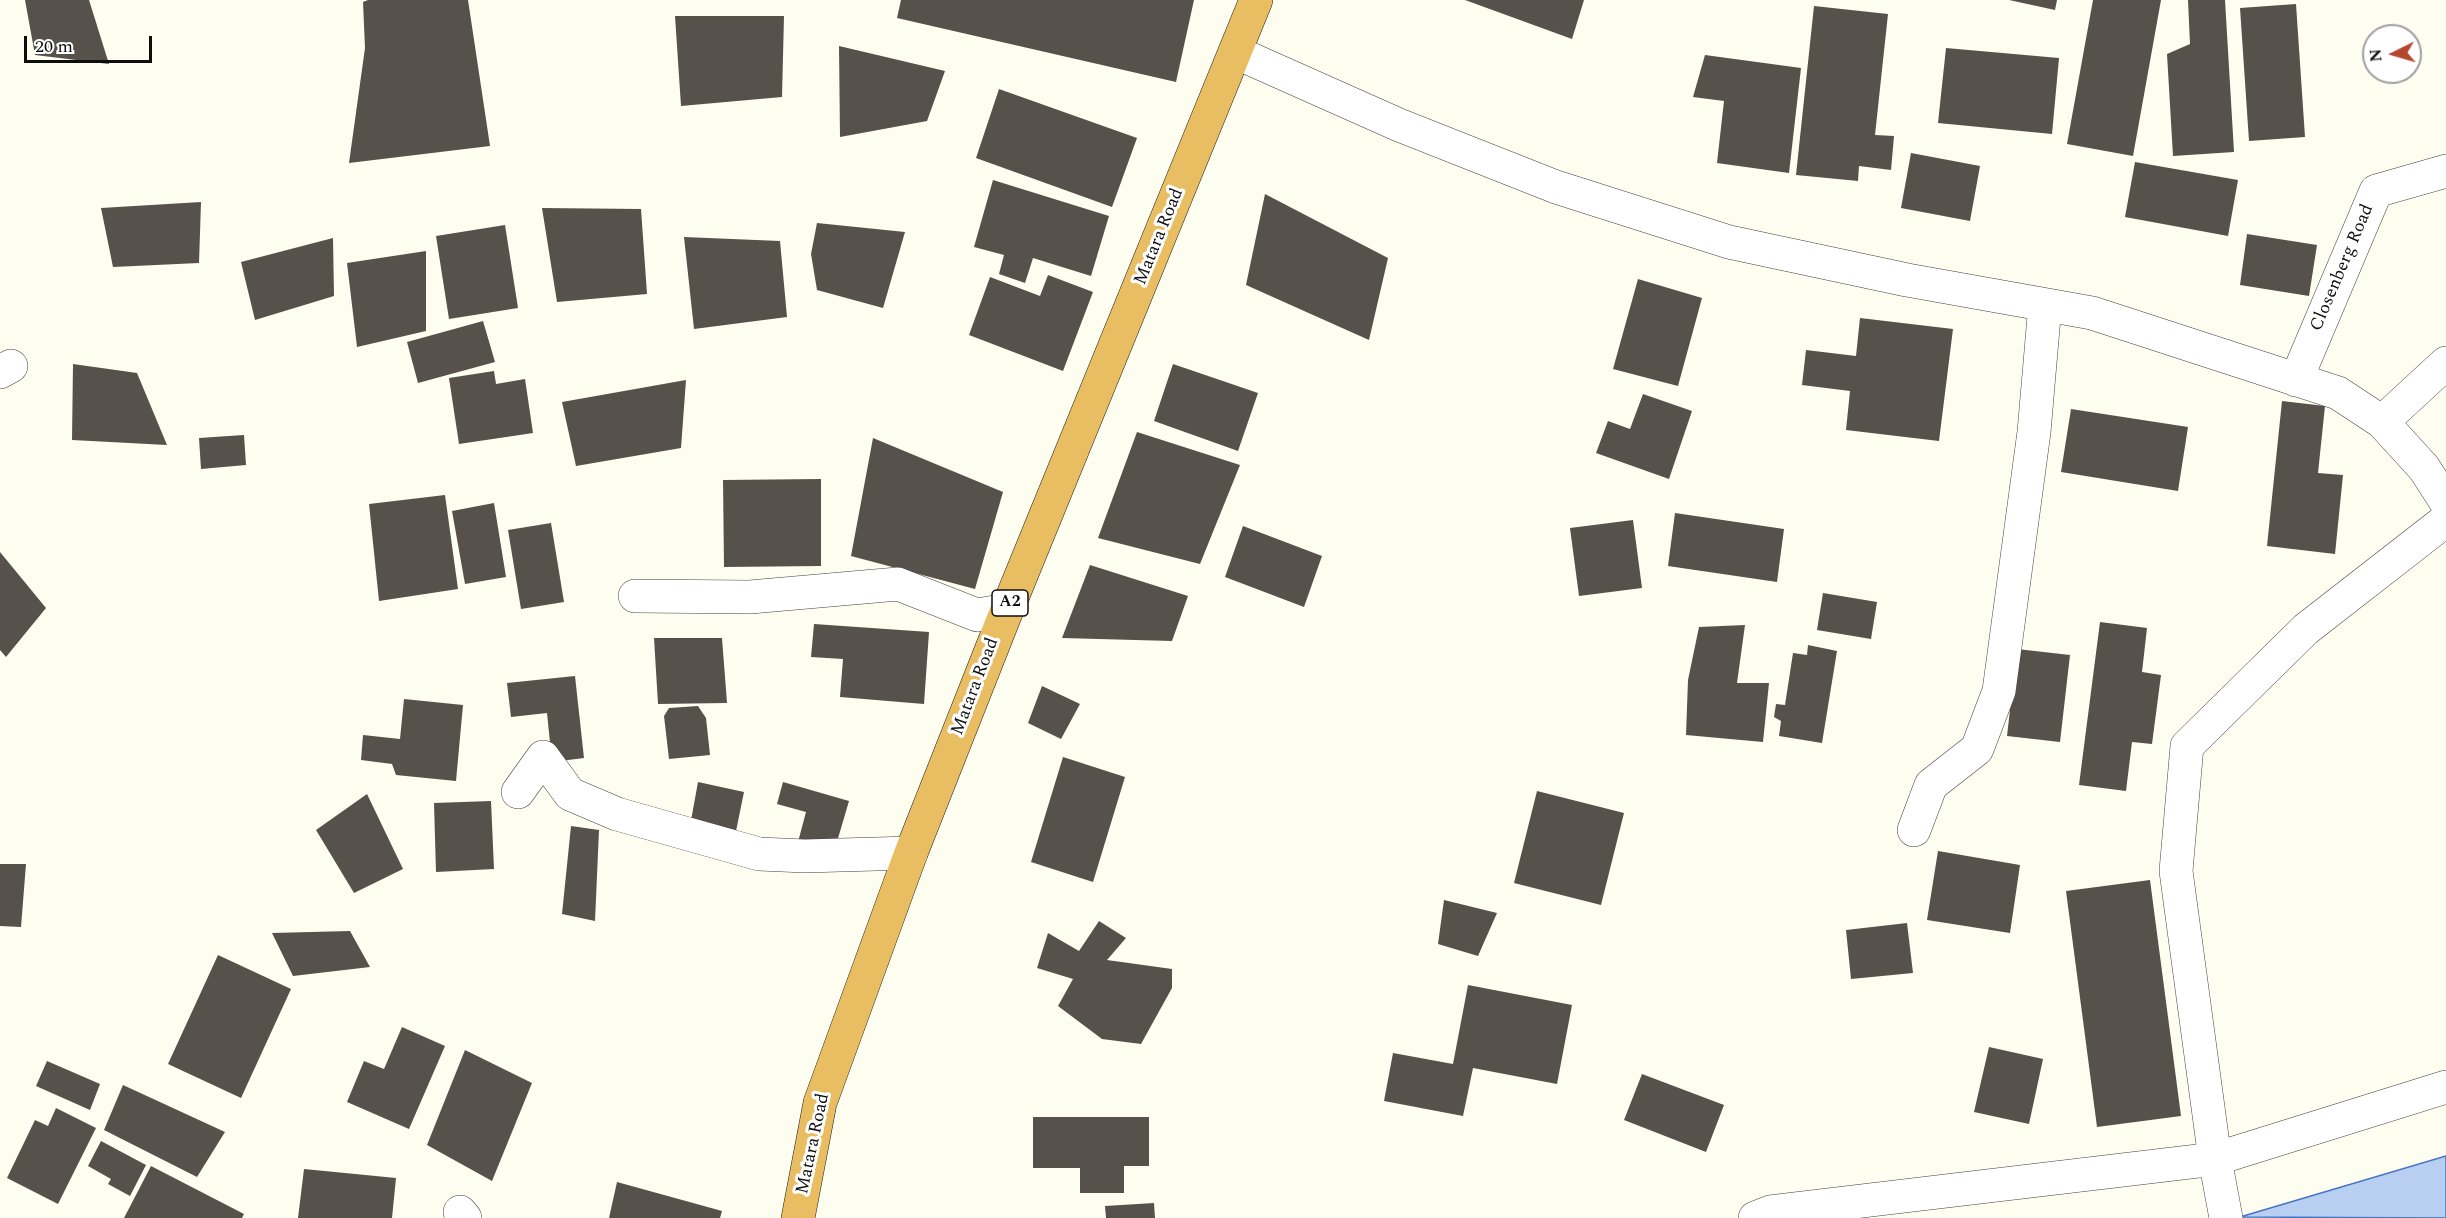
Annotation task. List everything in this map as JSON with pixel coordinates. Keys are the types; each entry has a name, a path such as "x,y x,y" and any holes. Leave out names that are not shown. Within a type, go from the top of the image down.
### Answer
{"highway":[{"name":"Matara Road","path":"798,1218 820,1103 911,853 1007,610 1256,0"}],"street":[{"path":"1235,52 1399,125 1556,187 1729,242 1907,280 2092,313 2338,393 2382,422 2424,468 2446,502"},
{"name":"Closenberg Road","path":"2296,380 2376,190 2446,171"},
{"path":"1914,830 1931,785 1977,749 1999,691 2034,432 2045,304"},
{"path":"2382,422 2446,363"},
{"path":"2226,1218 2215,1159 2176,871 2187,746 2306,629 2446,520"},
{"path":"635,596 750,597 898,584 977,615 1007,610"},
{"path":"518,792 543,757 570,794 617,814 759,854 805,856 911,853"},
{"path":"1755,1218 1770,1212 2215,1159 2446,1087"}],"water":[{"path":"2446,1156 2446,1218 2240,1217"}],"building":[{"path":"25,0 89,0 109,64 35,55"},
{"path":"368,0 468,0 490,146 349,163 365,48 363,2"},
{"path":"901,0 1194,0 1176,82 897,18"},
{"path":"1465,0 1584,0 1572,39"},
{"path":"2009,0 2057,0 2055,10"},
{"path":"2093,0 2161,0 2133,156 2067,144"},
{"path":"2188,0 2225,0 2234,152 2173,156 2167,54 2190,44"},
{"path":"2296,4 2305,137 2249,141 2240,8"},
{"path":"1814,6 1888,14 1875,135 1894,136 1891,170 1859,166 1858,181 1796,175"},
{"path":"675,16 784,16 782,97 681,106"},
{"path":"839,46 945,71 927,121 840,137"},
{"path":"1946,48 2059,58 2052,134 1938,123"},
{"path":"1705,55 1801,68 1789,173 1717,163 1724,101 1693,97"},
{"path":"999,89 1137,138 1112,207 976,158"},
{"path":"1911,153 1980,166 1970,221 1901,208"},
{"path":"2135,162 2238,180 2228,236 2125,217"},
{"path":"993,180 1109,216 1091,276 1033,258 1025,283 999,274 1004,255 974,247"},
{"path":"1265,194 1388,258 1369,340 1246,285"},
{"path":"201,202 199,263 113,267 101,208"},
{"path":"542,208 641,209 647,294 557,302"},
{"path":"817,223 905,232 883,308 817,290 811,254"},
{"path":"505,225 518,308 449,319 436,236"},
{"path":"2247,234 2317,245 2309,296 2240,285"},
{"path":"684,237 780,241 787,317 694,329"},
{"path":"333,238 334,296 255,320 241,262"},
{"path":"426,251 426,331 357,347 347,263"},
{"path":"1048,275 1093,292 1063,371 969,335 990,277 1040,296"},
{"path":"1638,279 1702,298 1678,386 1613,369"},
{"path":"1860,318 1953,329 1939,441 1846,430 1850,391 1802,385 1806,350 1856,356"},
{"path":"483,321 495,362 418,383 407,342"},
{"path":"73,364 137,373 167,445 72,440"},
{"path":"1173,364 1258,393 1238,451 1154,421"},
{"path":"494,371 496,384 525,379 533,433 459,444 449,378"},
{"path":"686,380 681,448 576,466 562,402"},
{"path":"1643,394 1692,411 1669,479 1596,453 1608,421 1630,429"},
{"path":"2282,401 2325,406 2318,473 2343,475 2335,554 2267,546"},
{"path":"2071,409 2188,427 2178,491 2061,472"},
{"path":"1137,432 1240,465 1200,564 1098,538"},
{"path":"244,435 246,465 201,469 199,438"},
{"path":"873,438 1003,492 975,589 851,556"},
{"path":"821,479 821,566 724,567 723,480"},
{"path":"445,495 458,589 379,601 369,504"},
{"path":"494,503 506,577 465,584 452,511"},
{"path":"1675,513 1784,529 1777,582 1668,566"},
{"path":"1633,520 1642,588 1579,596 1570,528"},
{"path":"551,523 564,602 521,609 508,530"},
{"path":"1243,526 1322,556 1304,607 1225,577"},
{"path":"0,552 46,608 6,657 0,650"},
{"path":"1090,565 1188,596 1172,641 1062,638"},
{"path":"1823,593 1877,602 1871,639 1817,630"},
{"path":"2100,622 2147,628 2142,672 2161,675 2152,744 2132,742 2126,791 2079,785"},
{"path":"814,624 929,632 924,704 840,697 843,659 811,657"},
{"path":"1745,625 1737,683 1769,683 1763,742 1686,735 1688,680 1699,627"},
{"path":"654,638 722,638 727,703 658,704"},
{"path":"1808,645 1837,651 1822,743 1779,736 1781,721 1774,717 1776,704 1785,705 1793,653 1807,655"},
{"path":"2017,649 2070,655 2060,742 2007,736"},
{"path":"575,676 584,758 552,762 547,713 511,717 507,683"},
{"path":"1042,686 1080,704 1061,739 1028,723"},
{"path":"404,699 463,705 456,781 396,775 392,764 361,760 363,735 400,739"},
{"path":"698,706 706,718 710,755 669,759 664,716 669,708"},
{"path":"1063,757 1125,777 1093,882 1031,862"},
{"path":"698,782 744,792 735,836 690,826"},
{"path":"783,782 849,801 834,852 798,842 806,812 777,804"},
{"path":"1537,791 1624,813 1601,905 1514,883"},
{"path":"367,794 403,869 354,893 316,830"},
{"path":"491,801 494,869 436,872 434,803"},
{"path":"571,826 599,830 595,921 562,914"},
{"path":"1938,851 2020,865 2010,933 1927,920"},
{"path":"0,864 26,864 21,927 0,926"},
{"path":"2150,880 2181,1116 2097,1127 2066,891"},
{"path":"1444,900 1497,913 1478,956 1438,944"},
{"path":"1099,921 1126,938 1107,960 1172,969 1172,988 1141,1044 1102,1039 1058,1006 1073,979 1037,968 1048,933 1079,951"},
{"path":"1907,923 1913,973 1851,979 1846,930"},
{"path":"350,931 370,967 293,976 272,933"},
{"path":"218,955 291,989 241,1098 168,1064"},
{"path":"1468,985 1572,1005 1557,1084 1473,1068 1463,1116 1384,1101 1393,1053 1453,1064"},
{"path":"402,1027 445,1046 409,1129 347,1102 364,1061 384,1069"},
{"path":"1989,1047 2043,1059 2029,1124 1974,1112"},
{"path":"465,1050 532,1083 492,1181 427,1145"},
{"path":"47,1061 100,1084 90,1110 36,1086"},
{"path":"1642,1074 1724,1105 1706,1152 1624,1120"},
{"path":"123,1085 225,1132 197,1177 104,1130"},
{"path":"56,1108 96,1128 58,1204 7,1178 35,1120 48,1126"},
{"path":"1033,1117 1149,1117 1149,1166 1124,1166 1124,1193 1080,1193 1080,1168 1033,1168"},
{"path":"101,1141 146,1165 130,1196 108,1184 111,1179 88,1166"},
{"path":"151,1166 244,1214 242,1218 124,1218"},
{"path":"304,1169 396,1178 392,1218 298,1218"},
{"path":"617,1182 722,1211 720,1218 609,1218"},
{"path":"1154,1203 1155,1218 1106,1218 1105,1206"}]}
